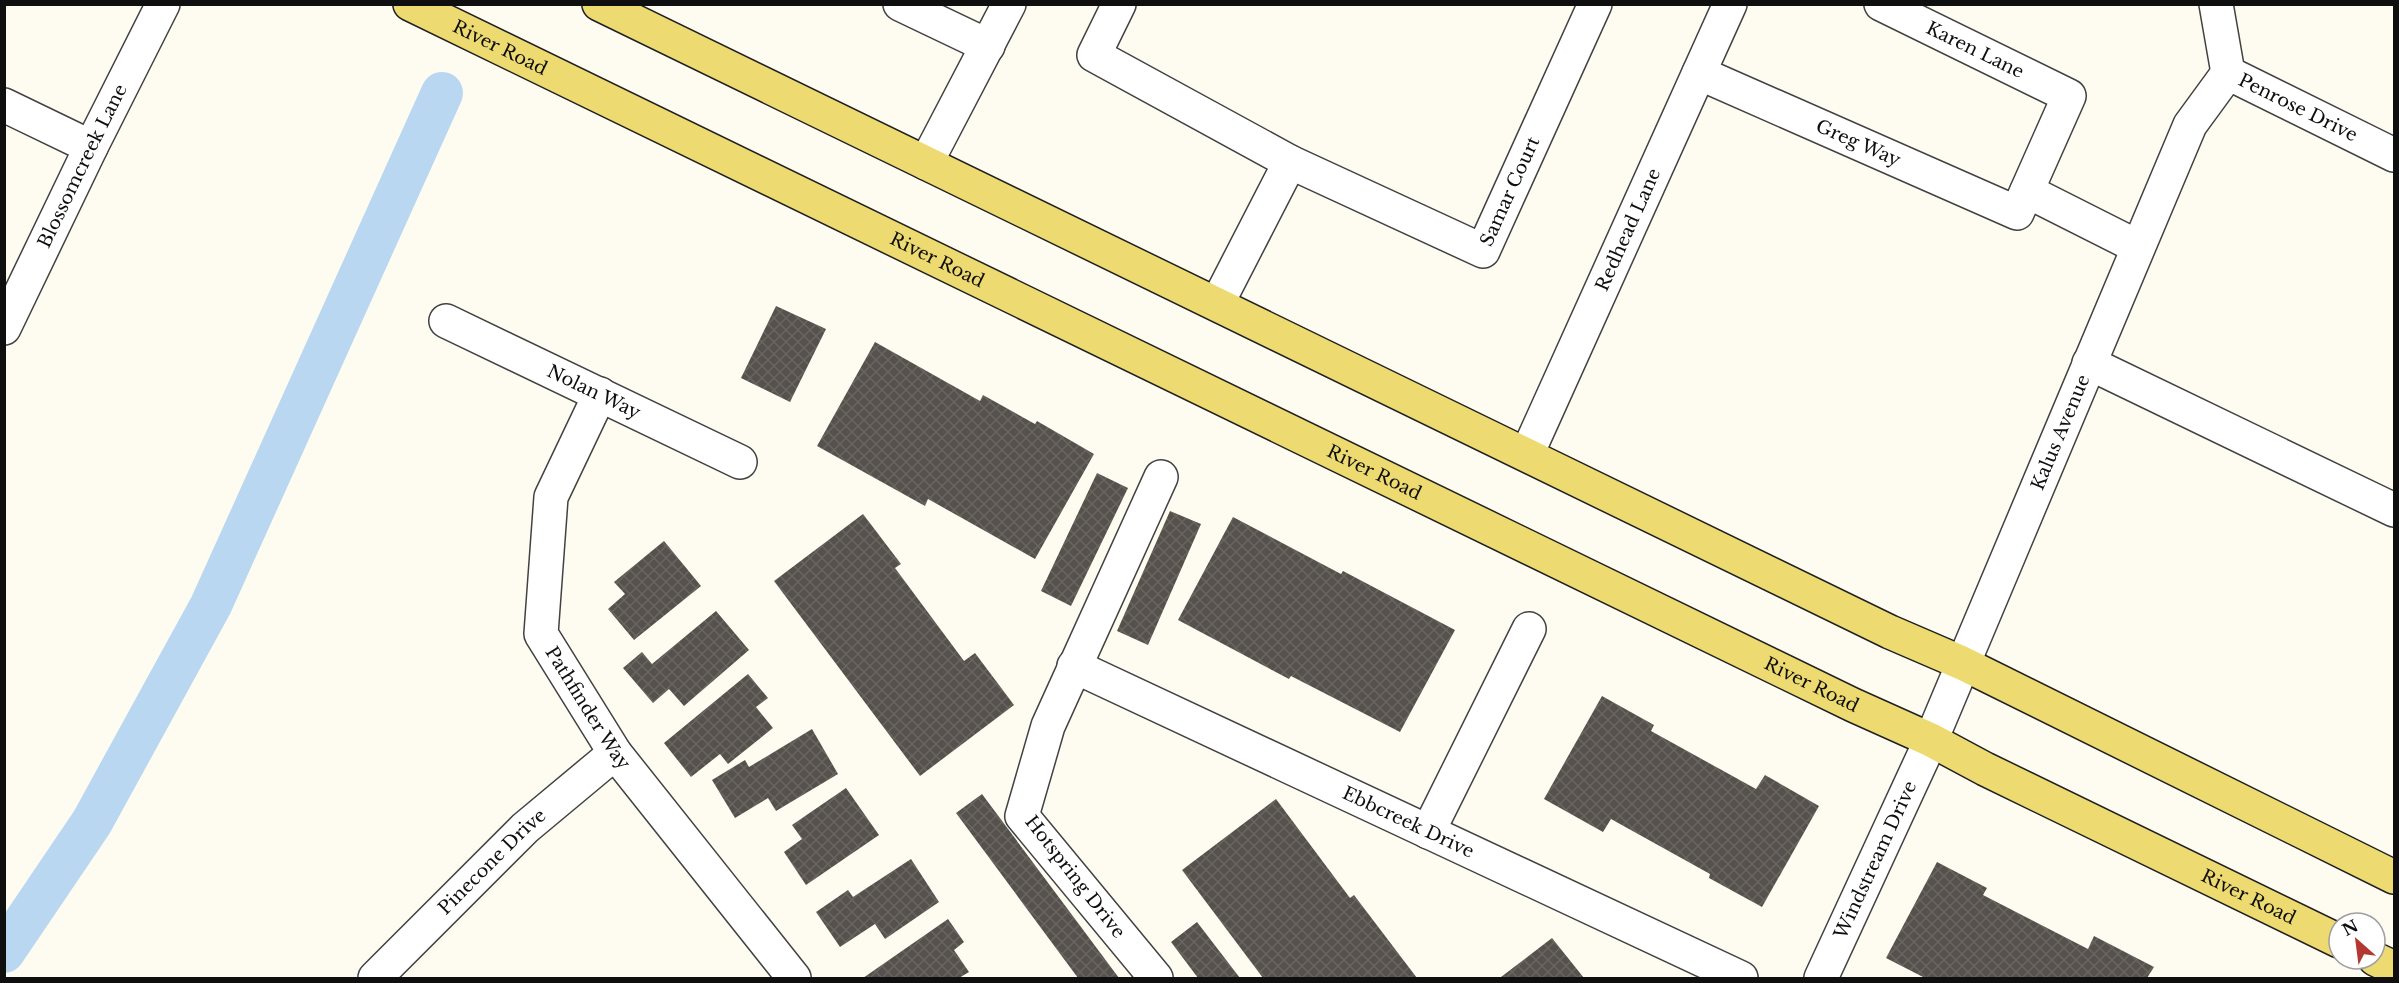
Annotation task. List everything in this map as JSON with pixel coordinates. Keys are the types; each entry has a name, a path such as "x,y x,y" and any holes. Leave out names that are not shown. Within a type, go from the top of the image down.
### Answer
{"main road":[{"name":"River Road","path":"410,4 1853,705 1931,740 1985,769 2327,935"},
{"path":"599,4 1890,632 1962,663 2394,877"}],"street":[{"name":"Blossomcreek Lane","path":"4,328 163,4"},
{"path":"900,4 988,46"},
{"path":"926,163 1009,4"},
{"name":"Samar Court","path":"1119,4 1094,55 1290,162 1483,251 1595,4"},
{"name":"Redhead Lane","path":"1527,454 1730,4"},
{"name":"Karen Lane","path":"1881,4 2069,96 2022,202"},
{"path":"2216,4 2228,73"},
{"name":"Greg Way","path":"1699,73 2138,247"},
{"name":"Penrose Drive","path":"2190,125 2228,73 2394,155"},
{"path":"4,105 91,147"},
{"name":"Kalus Avenue","path":"1931,740 2190,125"},
{"path":"1217,304 1290,162"},
{"name":"Nolan Way","path":"446,321 740,462"},
{"path":"2089,363 2394,510"},
{"name":"Pathfinder Way","path":"600,394 551,497 541,634 615,753 794,978"},
{"path":"1074,666 1161,477"},
{"path":"1428,832 1529,628"},
{"name":"Ebbcreek Drive","path":"1074,666 1741,978"},
{"name":"Hotspring Drive","path":"1074,666 1048,726 1022,816 1156,978"},
{"name":"Windstream Drive","path":"1821,978 1931,740"},
{"name":"Pinecone Drive","path":"375,978 525,828 615,753"}],"building":[{"path":"776,306 826,329 790,402 741,378"},
{"path":"875,342 980,401 983,395 1035,424 1037,421 1094,454 1035,559 928,499 925,506 817,446"},
{"path":"1097,473 1128,488 1071,606 1041,591"},
{"path":"1170,511 1201,524 1148,645 1117,631"},
{"path":"863,514 901,564 895,568 964,661 975,653 1014,705 920,776 774,581"},
{"path":"1233,517 1341,574 1343,571 1455,630 1400,732 1291,676 1289,679 1178,620"},
{"path":"664,541 701,586 634,640 608,609 625,594 614,582"},
{"path":"716,611 749,650 684,706 669,689 653,703 623,668 642,652 652,664"},
{"path":"748,674 768,698 756,707 773,728 728,764 720,754 691,777 664,743"},
{"path":"1602,696 1654,725 1651,731 1756,789 1765,775 1819,806 1762,907 1709,878 1710,874 1611,819 1603,832 1544,799"},
{"path":"812,729 838,774 776,811 768,798 735,818 712,780 745,760 749,767"},
{"path":"846,788 879,835 806,885 784,852 802,839 792,825"},
{"path":"982,794 1119,978 1078,978 956,813"},
{"path":"1276,799 1350,898 1354,895 1417,978 1263,978 1182,870"},
{"path":"911,859 939,902 885,939 875,924 840,947 816,912 848,890 853,897"},
{"path":"1937,862 1987,888 1983,895 2088,949 2094,936 2154,967 2147,978 1925,978 1886,958"},
{"path":"948,919 964,942 954,950 969,972 959,978 863,978"},
{"path":"1197,922 1240,978 1198,978 1171,942"},
{"path":"1552,938 1584,978 1501,977"}],"waterway":[{"path":"4,952 92,822 211,605 442,93"}]}
